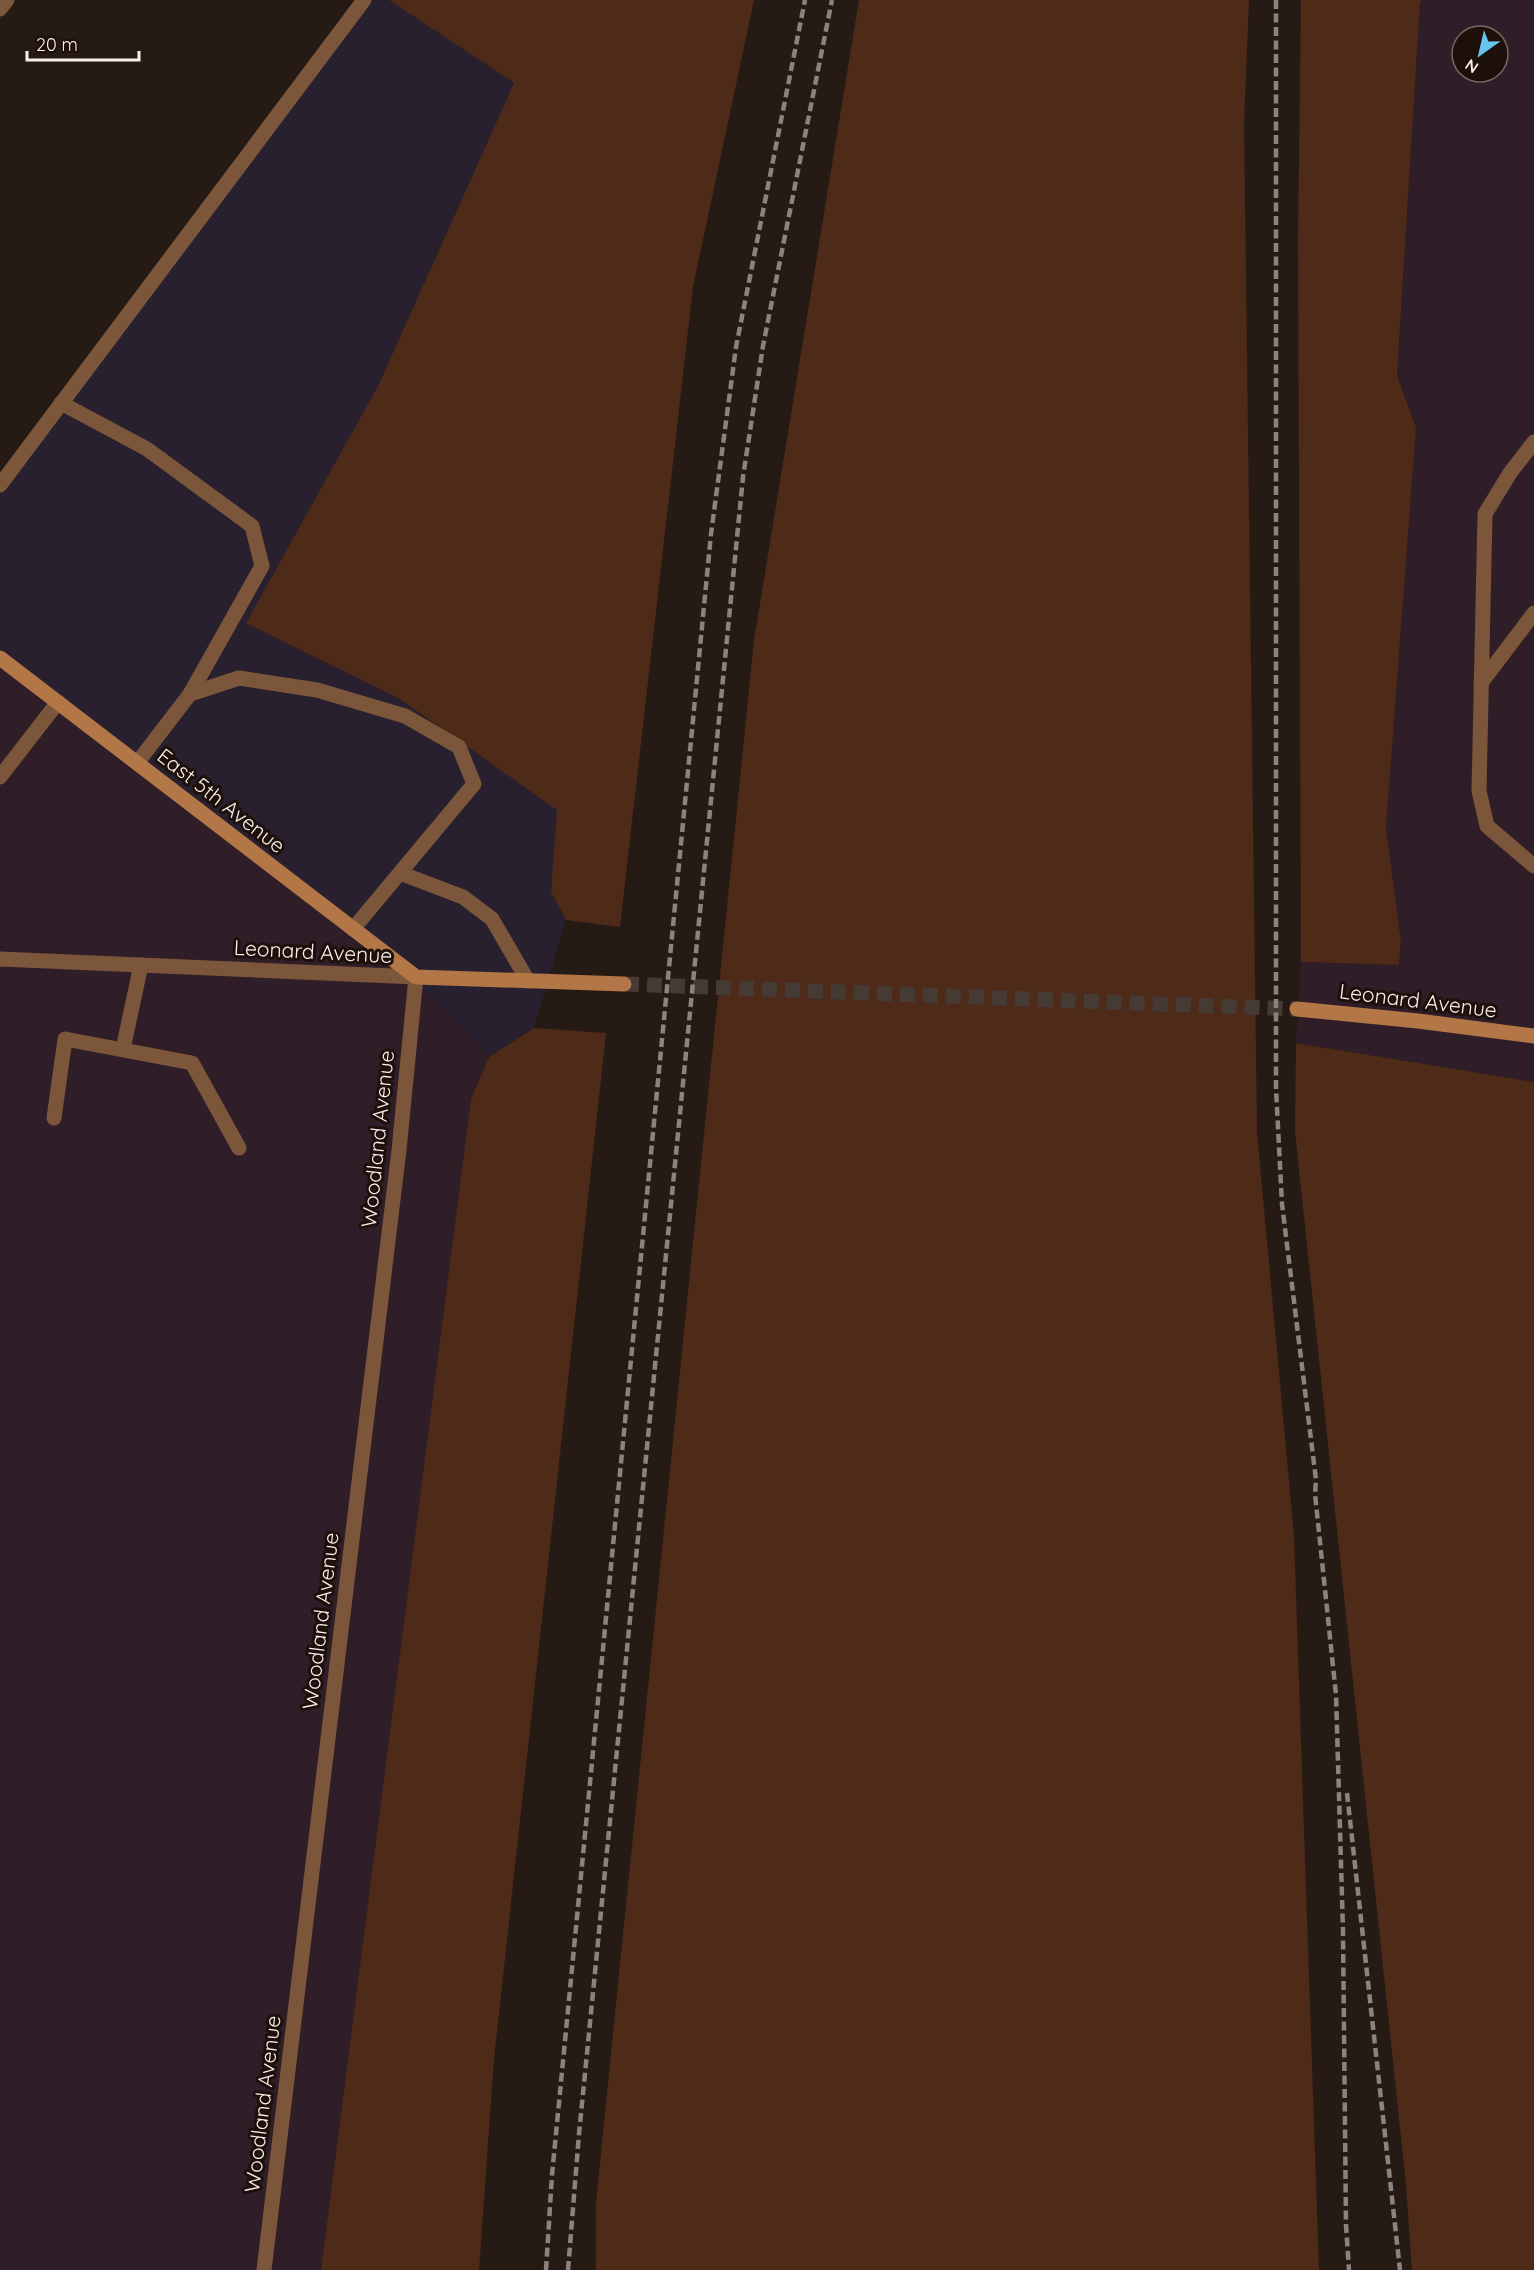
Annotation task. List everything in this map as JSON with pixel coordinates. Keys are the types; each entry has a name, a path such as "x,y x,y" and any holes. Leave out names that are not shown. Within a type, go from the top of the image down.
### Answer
{"main road":[{"name":"East 5th Avenue","path":"0,658 416,978"},
{"name":"Leonard Avenue","path":"416,978 624,984"},
{"name":"Leonard Avenue","path":"1297,1009 1534,1036"}],"street":[{"path":"0,9 7,0"},
{"path":"0,485 364,0"},
{"path":"61,404 147,449 252,526 262,566 190,694 137,763"},
{"path":"1534,442 1510,473 1485,514 1479,791 1487,826 1534,866"},
{"path":"1481,683 1534,613"},
{"path":"190,694 239,678 317,690 405,716 459,747 474,784 353,929"},
{"path":"0,777 58,702"},
{"path":"400,873 463,897 492,919 528,981"},
{"name":"Leonard Avenue","path":"0,959 416,978"},
{"path":"123,1049 141,965"},
{"name":"Woodland Avenue","path":"264,2270 398,1161 416,978"},
{"path":"54,1118 65,1039 192,1063 238,1148"}],"shaded area":[{"path":"368,0 389,0 514,83 378,386 247,622 400,699 558,810 551,892 566,920 534,1028 489,1057 395,961 0,665 0,481"},
{"path":"389,0 754,0 693,287 620,927 566,920 551,892 557,810 400,699 246,623 378,386 514,83"},
{"path":"859,0 1249,0 1244,124 1257,1132 1294,1536 1319,2270 596,2270 596,2202 754,640"},
{"path":"1301,0 1422,0 1397,375 1416,428 1386,828 1401,942 1399,965 1301,962 1298,240"},
{"path":"1422,0 1534,0 1534,1082 1296,1043 1301,962 1399,965 1401,942 1386,828 1416,428 1397,375 1420,3"},
{"path":"0,665 395,962 489,1057 471,1100 321,2270 0,2270"},
{"path":"534,1028 606,1033 494,2059 479,2270 321,2270 471,1099 489,1057"},
{"path":"1296,1043 1534,1082 1534,2270 1412,2270 1406,2185 1295,1131"}],"tunnel":[{"path":"624,984 1297,1009"}],"railway":[{"path":"546,2270 552,2175 711,534 736,347 805,0"},
{"path":"568,2270 579,2134 743,477 763,346 832,0"},
{"path":"1276,0 1276,1089 1282,1204 1316,1480 1315,1494 1336,1695 1343,1931 1346,2225 1349,2270"},
{"path":"1347,1793 1400,2270"}]}
